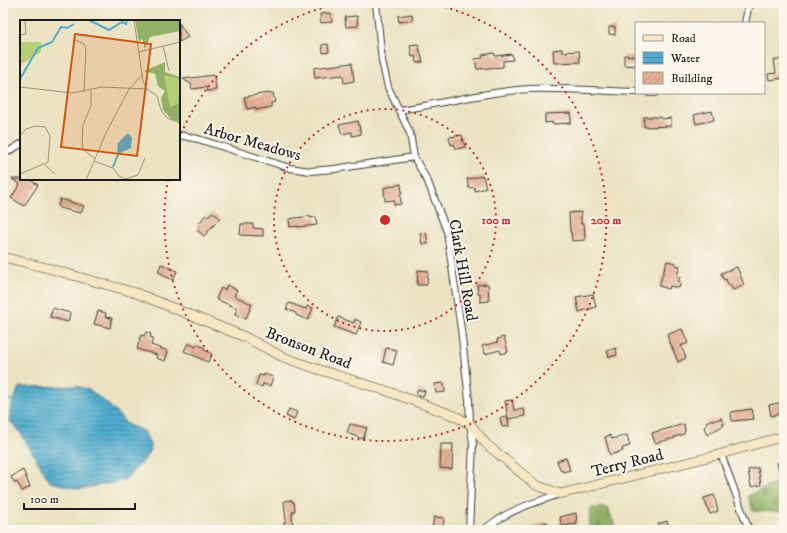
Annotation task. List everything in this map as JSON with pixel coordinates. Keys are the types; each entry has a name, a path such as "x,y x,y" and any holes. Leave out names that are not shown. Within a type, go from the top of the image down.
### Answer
{"street":[{"name":"Clark Hill Road","path":"376,3 382,61 388,86 410,133 414,157 428,182 447,232 461,329 473,443 469,530"},
{"path":"745,22 748,8"},
{"path":"398,110 475,96 529,89 635,92"},
{"name":"Arbor Meadows","path":"180,135 198,139 290,168 310,170 334,169 414,157"},
{"path":"3,157 20,145"},
{"name":"Bronson Road","path":"3,257 136,294 245,337 283,356 317,369 387,390 455,416 470,424 486,444 524,476 536,484 560,494"},
{"name":"Terry Road","path":"484,530 494,521 523,506 560,494 721,454 784,436"},
{"path":"721,454 749,530"}],"green space":[{"path":"784,479 784,512 753,511 748,496"},
{"path":"591,508 607,508 617,530 588,530"}],"water":[{"path":"77,386 90,390 109,405 127,424 145,432 151,448 143,462 123,481 79,489 50,482 20,432 10,421 10,410 19,387"}],"building":[{"path":"331,13 332,22 321,23 320,14"},
{"path":"412,14 413,20 399,22 398,16"},
{"path":"357,16 358,26 346,27 345,17"},
{"path":"180,25 188,37 180,41"},
{"path":"609,27 615,27 615,35 609,34"},
{"path":"328,44 329,52 323,53 322,45"},
{"path":"418,44 423,62 416,63 415,56 412,57 410,45"},
{"path":"562,49 562,52 579,51 580,62 554,63 553,50"},
{"path":"494,53 495,56 512,54 513,60 503,61 503,67 477,69 475,59 483,58 482,55"},
{"path":"624,55 635,56 635,66 624,65"},
{"path":"783,59 784,78 769,80 768,74 776,73 774,60"},
{"path":"352,63 354,81 344,83 343,75 315,78 314,68"},
{"path":"214,75 216,90 207,91 206,87 192,89 191,84 183,79"},
{"path":"273,93 275,102 271,103 271,107 256,110 256,107 247,109 244,97"},
{"path":"712,111 714,120 696,124 694,115"},
{"path":"571,113 571,123 545,123 545,114"},
{"path":"644,117 661,117 661,119 671,118 671,126 644,127"},
{"path":"358,121 361,134 352,136 352,132 342,134 339,125"},
{"path":"462,135 465,147 456,149 454,144 451,145 449,137"},
{"path":"483,176 486,188 475,191 474,187 469,188 467,179"},
{"path":"12,179 30,180 38,185 24,206 11,198 20,184"},
{"path":"401,184 401,204 394,205 394,200 385,201 384,188"},
{"path":"60,199 84,206 81,213 59,208"},
{"path":"212,212 220,218 204,236 197,230 200,226 198,224 206,215 208,217"},
{"path":"581,212 581,224 584,224 585,240 572,241 569,213"},
{"path":"310,216 310,218 316,217 317,225 290,227 289,219"},
{"path":"241,224 253,224 253,228 263,229 263,236 240,235"},
{"path":"426,232 428,244 422,244 420,233"},
{"path":"667,261 676,263 675,265 680,266 677,276 680,277 678,282 681,282 679,288 670,286 669,289 659,286"},
{"path":"161,264 177,271 173,280 158,272"},
{"path":"737,267 744,285 733,290 730,284 728,285 726,279 724,280 721,273"},
{"path":"418,270 428,271 427,285 417,285"},
{"path":"488,284 489,301 480,302 480,293 478,294 477,285"},
{"path":"227,285 237,290 234,296 252,304 246,319 235,314 237,308 216,299 221,288 225,290"},
{"path":"593,294 596,307 579,312 576,297"},
{"path":"289,303 306,309 307,306 313,308 308,320 286,309"},
{"path":"53,308 70,313 68,322 50,317"},
{"path":"98,311 106,313 105,317 112,318 110,328 94,324"},
{"path":"338,317 354,323 355,319 361,322 356,335 334,327"},
{"path":"682,329 688,343 681,346 686,358 678,362 667,335"},
{"path":"146,332 151,334 150,337 153,338 151,345 168,351 165,361 156,358 157,355 137,349 141,335 144,336"},
{"path":"504,337 508,352 501,354 500,350 485,354 482,346 498,342 497,339"},
{"path":"188,343 196,347 197,344 212,354 208,362 184,351"},
{"path":"386,348 397,350 393,365 383,362"},
{"path":"616,348 617,355 609,357 607,351"},
{"path":"264,374 273,377 270,386 263,384 262,387 256,385 259,375 264,376"},
{"path":"444,383 445,392 436,393 435,384"},
{"path":"418,389 425,391 423,397 416,395"},
{"path":"512,400 514,410 524,409 525,416 508,419 505,401"},
{"path":"783,402 784,412 771,416 769,405"},
{"path":"289,409 297,412 294,420 286,416"},
{"path":"752,409 754,419 732,421 731,412"},
{"path":"508,417 509,426 502,427 500,418"},
{"path":"721,418 724,425 707,435 704,427 707,425 706,422 712,419 713,421"},
{"path":"350,424 367,428 363,439 347,433"},
{"path":"684,424 684,434 655,443 652,433"},
{"path":"610,435 612,439 627,435 630,446 622,448 623,451 610,455 605,437"},
{"path":"441,444 453,444 452,469 440,468"},
{"path":"566,458 570,470 563,472 562,470 561,471 557,461"},
{"path":"784,461 784,482 782,482 777,463"},
{"path":"758,468 761,485 751,487 748,470"},
{"path":"23,470 30,487 22,491 17,482 15,483 11,477"},
{"path":"714,495 718,511 710,514 704,498"},
{"path":"292,500 292,502 294,502 295,511 293,511 292,514 293,529 285,530 284,522 286,521 284,501"},
{"path":"576,513 577,524 561,526 560,517"},
{"path":"434,517 444,518 443,530 432,530"},
{"path":"667,521 670,530 660,530 658,524"},
{"path":"547,522 550,530 526,530 526,529"}],"waterway":[{"path":"3,398 13,401"}]}
